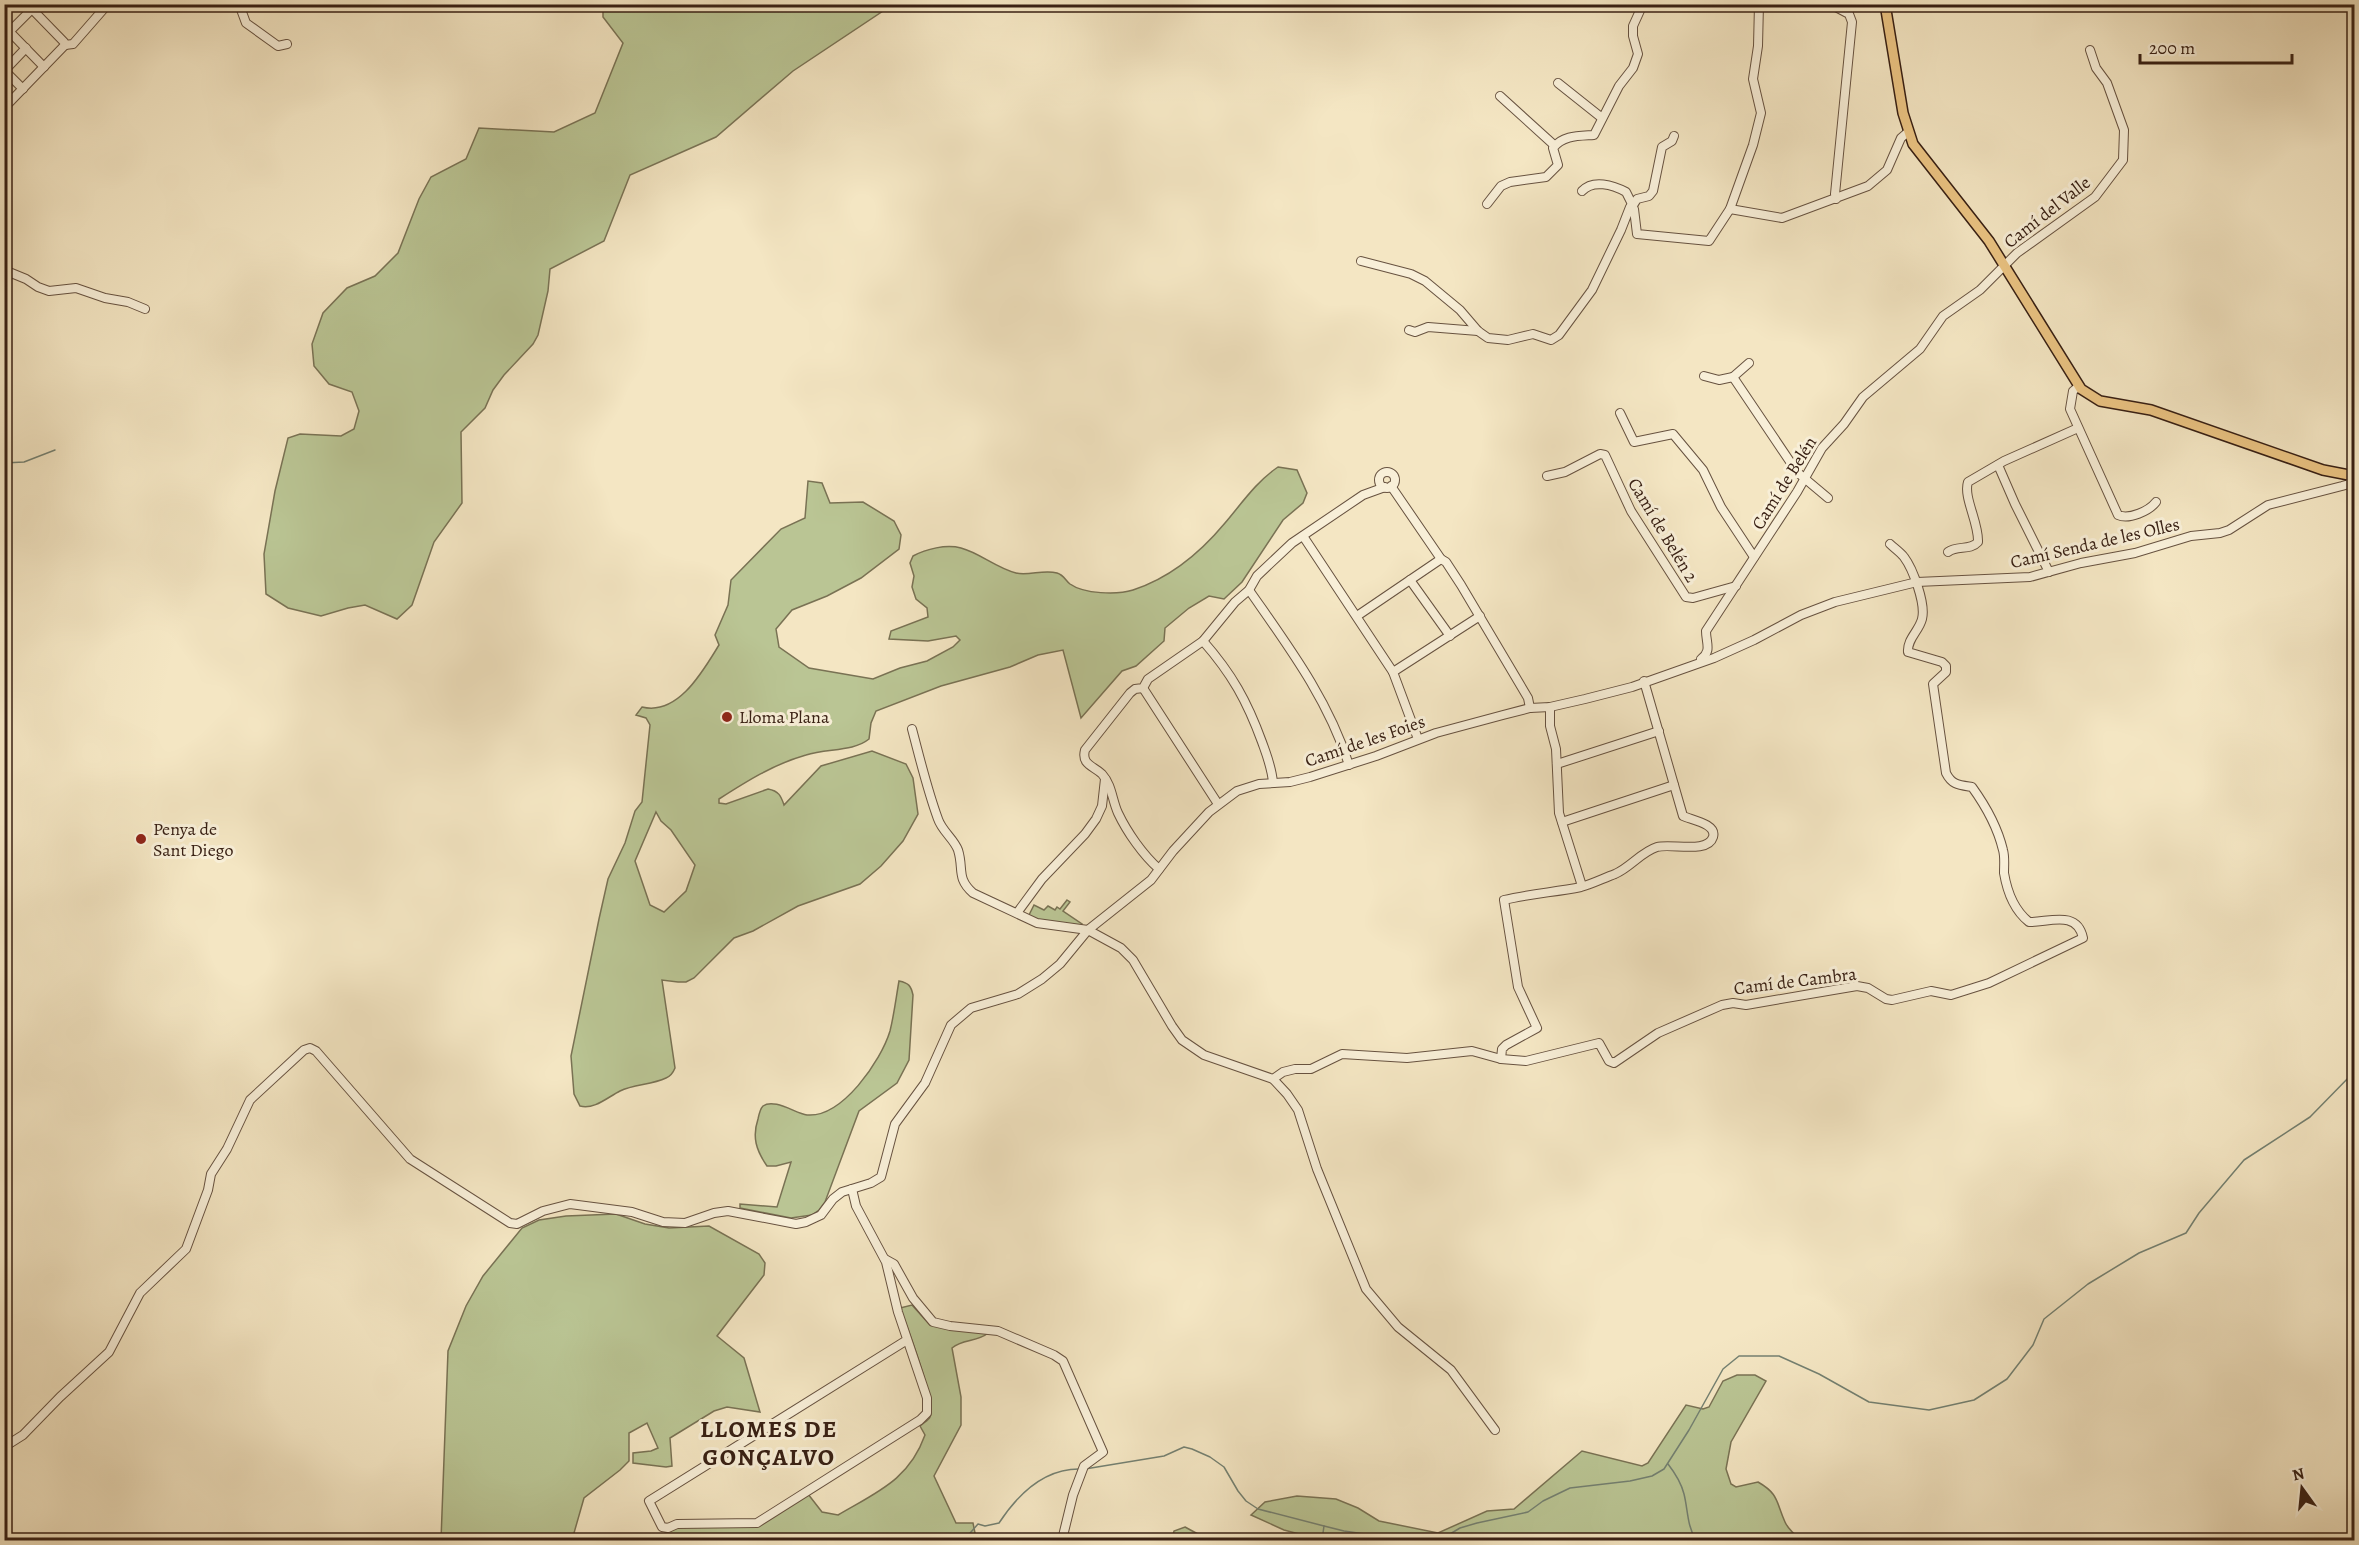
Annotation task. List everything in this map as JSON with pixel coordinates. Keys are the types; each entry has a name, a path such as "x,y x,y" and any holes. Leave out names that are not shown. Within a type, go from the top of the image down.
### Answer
{"main road":[{"path":"1885,4 1908,132 1913,144 1973,218 2086,394 2100,401 2151,410 2317,468 2354,476"}],"street":[{"path":"4,108 65,45 73,44 108,4"},
{"path":"239,4 246,23 278,46 287,44"},
{"path":"1554,145 1569,137 1594,135 1618,86 1633,68 1638,54 1633,36 1634,26 1643,4"},
{"path":"1582,191 1592,184 1615,187 1626,192 1634,208 1637,234 1709,241 1730,209 1753,145 1761,113 1753,79 1758,46 1759,4"},
{"path":"1830,4 1849,14 1852,22 1836,199"},
{"path":"44,67 27,48 6,32 30,7 65,45"},
{"path":"23,89 5,70 27,48"},
{"name":"Camí del Valle","path":"2005,265 2017,253 2095,197 2123,159 2124,130 2107,83 2096,68 2090,50"},
{"path":"1558,83 1602,118"},
{"path":"1487,204 1502,186 1510,182 1546,177 1557,165 1554,145 1500,96"},
{"path":"1730,209 1782,218 1868,186 1884,175 1901,138 1908,132"},
{"path":"1361,261 1411,274 1425,281 1460,310 1478,331 1488,338 1501,340 1527,334 1551,339 1559,335 1592,290 1621,230 1627,211 1637,199 1649,196 1653,191 1662,147 1672,141 1674,136"},
{"name":"Camí de Belén","path":"1699,663 1707,655 1709,648 1706,631 1804,480 1822,448 1863,398 1920,349 1943,316 1966,301 2005,265"},
{"path":"4,270 49,291 76,288 145,309"},
{"path":"1409,330 1415,332 1428,327 1478,331"},
{"path":"1704,376 1719,380 1733,377 1749,363"},
{"path":"1733,377 1804,480 1828,498"},
{"path":"2079,386 2073,391 2070,409 2118,515 2126,517 2147,510 2156,502"},
{"path":"1620,413 1634,442 1672,434 1703,470 1720,507 1747,551 1754,557"},
{"path":"1948,552 1952,549 1972,546 1978,542 1975,518 1966,485 1971,479 2078,428"},
{"name":"Camí de Belén 2","path":"1547,476 1562,474 1600,454 1605,455 1631,512 1686,597 1693,598 1736,586"},
{"path":"1998,465 2049,572"},
{"path":"1143,688 1148,679 1203,641 1235,602 1249,590 1257,576 1303,536 1363,495 1385,472 1393,474 1395,479 1388,487 1363,495"},
{"name":"Camí Senda de les Olles","path":"1699,663 1755,640 1816,609 1917,582 2014,579 2134,553 2191,536 2220,533 2229,530 2268,505 2349,484 2354,476"},
{"path":"1379,477 1380,485 1388,487 1451,570 1528,698 1530,708"},
{"path":"1303,536 1393,672 1418,739"},
{"path":"1890,544 1904,557 1917,582"},
{"path":"1357,616 1441,559"},
{"path":"1410,580 1450,636"},
{"name":"Camí de Cambra","path":"1273,1079 1283,1072 1295,1069 1311,1070 1342,1054 1407,1058 1472,1051 1501,1059 1526,1060 1599,1043 1609,1061 1614,1063 1658,1033 1722,1005 1733,1003 1746,1005 1857,986 1868,988 1892,1000 1932,991 1951,995 1989,983 2083,939 2078,927 2072,923 2057,918 2029,922 2023,917 2015,907 2006,881 2004,852 1997,830 1972,788 1954,784 1946,773 1933,684 1946,672 1946,666 1942,662 1908,652 1908,645 1922,619 1917,582"},
{"path":"1249,590 1299,661 1322,700 1337,730 1349,765"},
{"path":"1393,672 1480,616"},
{"path":"1203,641 1230,673 1243,694 1268,757 1273,783"},
{"name":"Camí de les Foies","path":"852,1189 875,1182 881,1177 895,1124 924,1083 951,1025 971,1008 1018,994 1060,964 1088,930 1147,884 1198,822 1218,804 1245,788 1290,782 1349,765 1418,739 1530,708 1550,707 1622,689 1699,663"},
{"path":"1501,1059 1506,1045 1537,1028 1518,987 1504,900 1582,886 1626,869 1649,850 1659,846 1696,847 1711,841 1713,831 1710,826 1683,816 1644,681"},
{"path":"1143,688 1135,688 1130,693 1085,750 1084,757 1086,763 1105,779 1112,793 1118,815 1150,861 1159,869"},
{"path":"1143,688 1218,804"},
{"path":"1550,707 1550,726 1556,749 1558,798 1562,822 1582,886"},
{"path":"912,729 922,772 938,819 959,853 963,882 973,893 1038,923 1088,930 1121,948 1133,960 1172,1026 1194,1049 1204,1055 1273,1079 1298,1110 1317,1169 1366,1288 1398,1327 1451,1370 1495,1430"},
{"path":"1557,764 1659,731"},
{"path":"1017,913 1042,879 1093,823 1101,806 1105,779"},
{"path":"1562,822 1674,785"},
{"path":"4,1447 23,1435 109,1352 140,1293 186,1249 208,1190 211,1174 227,1149 250,1100 300,1052 308,1048 316,1052 410,1159 491,1212 514,1224 543,1211 570,1204 632,1212 663,1222 685,1223 714,1213 728,1211 796,1224 814,1219 826,1210 835,1197 852,1189 856,1206 885,1259 907,1340 927,1398 928,1408 924,1417 758,1522 677,1524 668,1528 663,1527 649,1501 907,1340"},
{"path":"885,1259 894,1264 914,1298 933,1322 998,1332 1054,1355 1063,1361 1103,1452 1083,1469 1073,1495 1062,1540"}],"green space":[{"path":"603,5 892,5 793,71 716,137 630,175 604,241 550,269 548,291 538,335 533,344 493,390 485,408 461,432 462,503 434,542 412,605 397,619 365,605 321,616 288,608 266,594 264,554 275,491 288,438 300,434 341,436 354,429 359,411 352,392 329,384 314,366 312,344 323,313 347,288 375,276 398,253 419,199 431,177 466,159 479,128 554,132 595,113 623,43 603,17"},
{"path":"1278,467 1297,470 1307,493 1303,503 1283,520 1242,582 1224,599 1209,596 1189,608 1165,628 1164,641 1136,666 1122,671 1081,718 1063,650 1038,655 1010,667 941,686 876,711 871,723 869,739 863,743 848,748 814,753 783,763 719,799 719,803 726,804 768,789 779,794 784,805 821,766 872,751 906,764 913,778 918,814 903,841 881,866 860,884 798,906 753,931 734,938 694,978 686,982 662,980 675,1068 673,1073 660,1080 620,1091 596,1105 580,1106 574,1094 571,1056 608,879 625,843 635,811 642,802 650,725 646,718 636,715 642,707 655,708 667,705 688,689 697,678 719,645 715,635 728,605 731,580 781,529 805,518 808,481 822,483 830,503 863,502 894,521 901,535 899,549 861,578 827,596 792,610 776,629 779,647 809,668 873,679 900,668 927,661 953,647 960,640 956,636 928,641 889,639 891,631 928,617 927,608 916,599 912,587 914,576 910,563 913,556 936,548 955,547 968,550 1016,573 1052,572 1063,576 1070,584 1084,590 1101,593 1126,592 1159,579 1195,554 1263,479","holes":["656,812 661,821 671,830 695,865 686,891 664,912 650,905 635,861"]},
{"path":"1067,900 1070,902 1063,911 1082,924 1080,927 1041,922 1028,917 1034,905 1044,910 1048,906 1055,910 1057,907 1060,909"},
{"path":"899,981 909,985 913,995 909,1060 897,1083 859,1111 825,1202 812,1215 791,1218 740,1208 740,1204 777,1207 791,1162 767,1166 760,1154 755,1132 762,1107 773,1104 807,1115 820,1113 846,1098 869,1072 885,1043 890,1031"},
{"path":"616,1214 645,1224 669,1228 709,1226 759,1254 765,1263 764,1275 717,1336 744,1358 760,1412 727,1407 714,1411 670,1438 672,1466 666,1467 633,1463 633,1453 658,1448 647,1423 629,1433 629,1461 584,1498 572,1540 441,1540 448,1351 466,1306 483,1276 522,1228 539,1220 566,1216"},
{"path":"912,1305 930,1325 988,1333 952,1348 961,1397 961,1425 934,1476 956,1523 973,1523 976,1538 974,1540 654,1540 673,1528 760,1525 808,1494 822,1512 838,1515 901,1474 918,1450 925,1435 920,1426 929,1418 931,1410 920,1364 900,1308"},
{"path":"1737,1375 1755,1375 1766,1381 1731,1442 1726,1469 1731,1484 1736,1487 1758,1482 1770,1490 1788,1527 1801,1540 1308,1540 1307,1536 1284,1530 1251,1515 1265,1502 1297,1496 1336,1499 1358,1508 1379,1521 1438,1533 1487,1511 1514,1509 1582,1451 1642,1466 1648,1463 1686,1405 1703,1409 1709,1407 1723,1381"},
{"path":"1185,1527 1209,1540 1172,1539 1174,1531"}],"waterway":[{"path":"4,463 24,462 55,450"},
{"path":"1440,1540 1460,1528 1528,1512 1543,1501 1570,1488 1630,1481 1652,1476 1664,1469 1723,1369 1739,1356 1779,1356 1819,1374 1869,1402 1929,1410 1974,1400 2007,1379 2033,1345 2044,1319 2088,1284 2139,1253 2186,1233 2199,1213 2244,1160 2310,1117 2354,1072"},
{"path":"1085,1469 1164,1456 1184,1447 1210,1457 1224,1467 1246,1501 1258,1509 1324,1526"},
{"path":"1668,1464 1683,1490 1689,1524 1696,1540"},
{"path":"964,1540 978,1524 985,1526 999,1523 1015,1502 1044,1478 1068,1470 1081,1469"},
{"path":"1322,1540 1324,1526 1406,1540"}],"place":[{"name":"Lloma Plana","path":"727,717"},
{"name":"Penya de Sant Diego","path":"141,839"}],"district":[{"name":"LLOMES DE GONÇALVO","path":"769,1443"}]}
